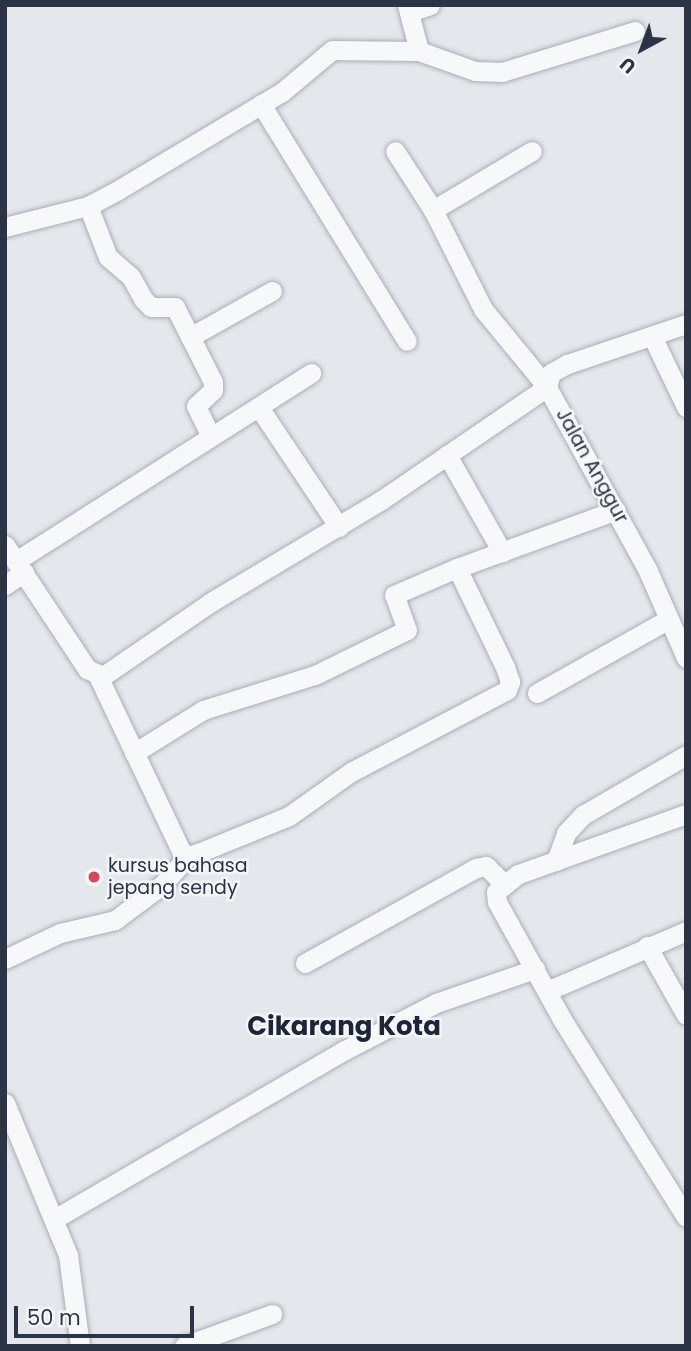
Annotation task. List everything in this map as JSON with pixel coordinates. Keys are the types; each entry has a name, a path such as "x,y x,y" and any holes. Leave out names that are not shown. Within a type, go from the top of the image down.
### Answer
{"street":[{"path":"419,51 408,9 430,5"},
{"path":"5,227 89,206 261,104 332,50 419,51 475,71 502,72 635,32"},
{"path":"261,104 407,341"},
{"path":"98,677 288,554 339,527 547,387 483,309 433,210 395,151"},
{"path":"433,210 532,151"},
{"path":"89,206 108,257 131,277 149,306 175,307 213,382 213,390 196,406 211,437"},
{"path":"190,337 272,291"},
{"name":"Jalan Anggur","path":"686,324 567,364 551,373 547,387 616,510 686,658"},
{"path":"652,336 686,407"},
{"path":"5,585 15,559 260,409 312,373"},
{"path":"260,409 339,527"},
{"path":"447,455 502,552"},
{"path":"134,753 203,710 315,676 407,630 394,596 457,568 616,510"},
{"path":"15,559 88,669 98,677 181,851 188,856"},
{"path":"5,959 60,933 115,920 162,885 188,856 289,816 351,772 507,690 510,682 505,667 457,568"},
{"path":"537,693 669,619"},
{"path":"556,860 566,833 583,815 686,755"},
{"path":"686,814 556,860 503,883 496,892 497,902 547,991 686,1217"},
{"path":"305,963 476,868 486,866 503,883"},
{"path":"547,991 686,931"},
{"path":"647,946 686,1015"},
{"path":"56,1219 355,1045 436,1003 535,969"},
{"path":"5,1103 56,1219 68,1255 80,1346"},
{"path":"184,1346 272,1314"}],"place":[{"name":"kursus bahasa jepang sendy","path":"94,877"}],"district":[{"name":"Cikarang Kota","path":"344,1027"}]}
